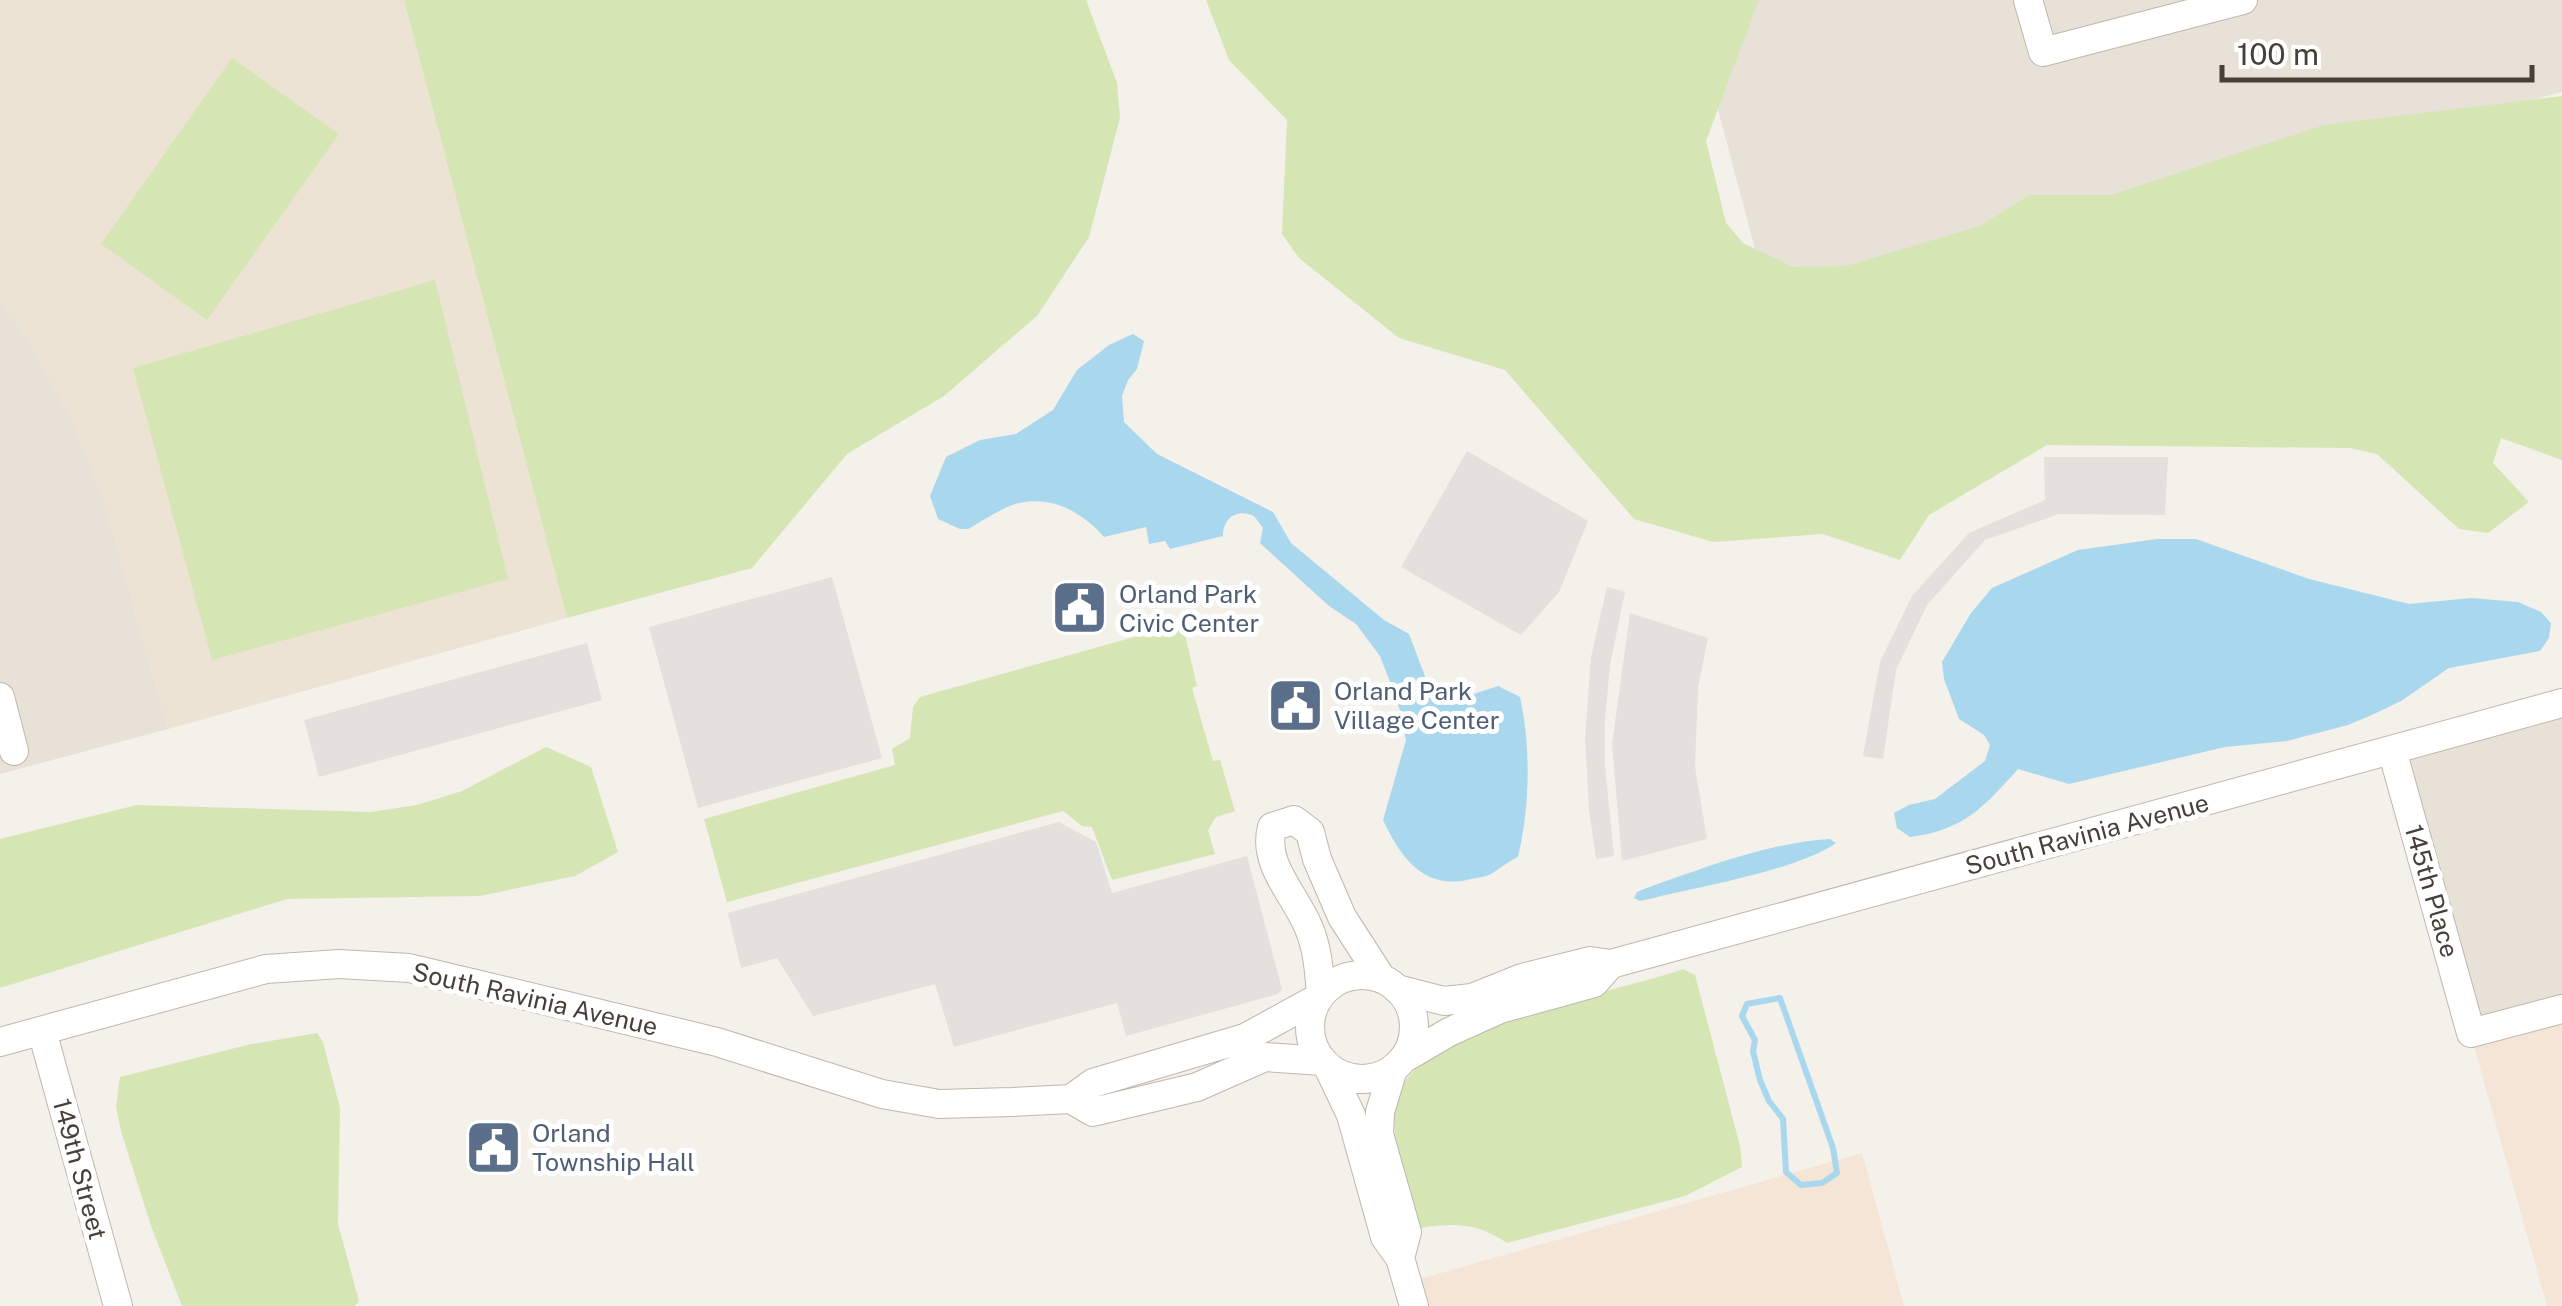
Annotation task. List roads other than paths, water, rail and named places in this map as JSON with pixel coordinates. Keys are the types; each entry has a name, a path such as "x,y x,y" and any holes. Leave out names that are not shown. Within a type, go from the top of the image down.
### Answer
{"street":[{"path":"2028,0 2043,52 2243,0"},
{"path":"0,697 14,752"},
{"name":"South Ravinia Avenue","path":"1390,984 1444,1000 1472,998 1522,978 1590,961 1612,964 2562,704"},
{"name":"145th Place","path":"2392,750 2471,1032 2562,1009"},
{"path":"1400,1258 1408,1232 1380,1134 1380,1112 1398,1064 1410,1046 1413,1018 1408,1002 1390,984 1342,917 1310,832 1294,820 1272,826 1267,844 1280,879 1308,924 1318,952 1320,997 1310,1029 1312,1044 1357,1134 1385,1238 1400,1258 1414,1306"},
{"name":"South Ravinia Avenue","path":"0,1042 266,969 339,964 409,968 718,1042 882,1094 938,1104 1071,1099 1094,1112 1198,1087 1264,1057 1325,1064"},
{"name":"South Ravinia Avenue","path":"1398,1064 1450,1032 1500,1009 1594,983 1612,964"},
{"path":"1320,997 1331,985 1347,977 1365,975 1390,984"},
{"name":"South Ravinia Avenue","path":"1071,1099 1093,1083 1246,1038 1320,997"},
{"name":"149th Street","path":"42,1031 118,1306"},
{"path":"1325,1064 1352,1079 1366,1080 1398,1064"}],"water":[{"path":"1133,334 1144,341 1137,369 1122,396 1124,422 1157,454 1273,512 1291,543 1384,620 1409,634 1434,700 1459,699 1498,686 1520,697 1528,777 1518,857 1489,875 1451,881 1425,874 1405,857 1383,820 1406,740 1398,703 1380,656 1356,624 1329,606 1260,543 1263,528 1254,516 1237,514 1225,524 1223,536 1170,549 1165,541 1149,544 1146,527 1104,537 1076,513 1044,502 1013,505 968,529 938,519 930,496 946,457 980,440 1016,434 1053,410 1077,370 1109,345"},
{"path":"2157,539 2196,539 2309,579 2409,604 2471,598 2518,602 2541,612 2551,623 2549,638 2540,651 2449,668 2401,701 2348,725 2287,741 2225,747 2069,784 2018,769 1972,815 1945,829 1910,837 1897,828 1894,813 1935,799 1985,761 1990,745 1984,735 1959,719 1942,662 1971,613 1992,588 2078,550"},
{"path":"1830,839 1836,843 1819,853 1773,869 1640,901 1634,898 1644,889 1736,858"}],"waterway":[{"path":"1780,998 1833,1148 1837,1173 1822,1183 1801,1185 1786,1172 1783,1119 1760,1080 1753,1051 1755,1040 1742,1016 1747,1004 1780,998"}],"place":[{"name":"Orland Park Civic Center","path":"1080,608"},
{"name":"Orland Park Village Center","path":"1295,705"},
{"name":"Orland Township Hall","path":"493,1147"}]}
